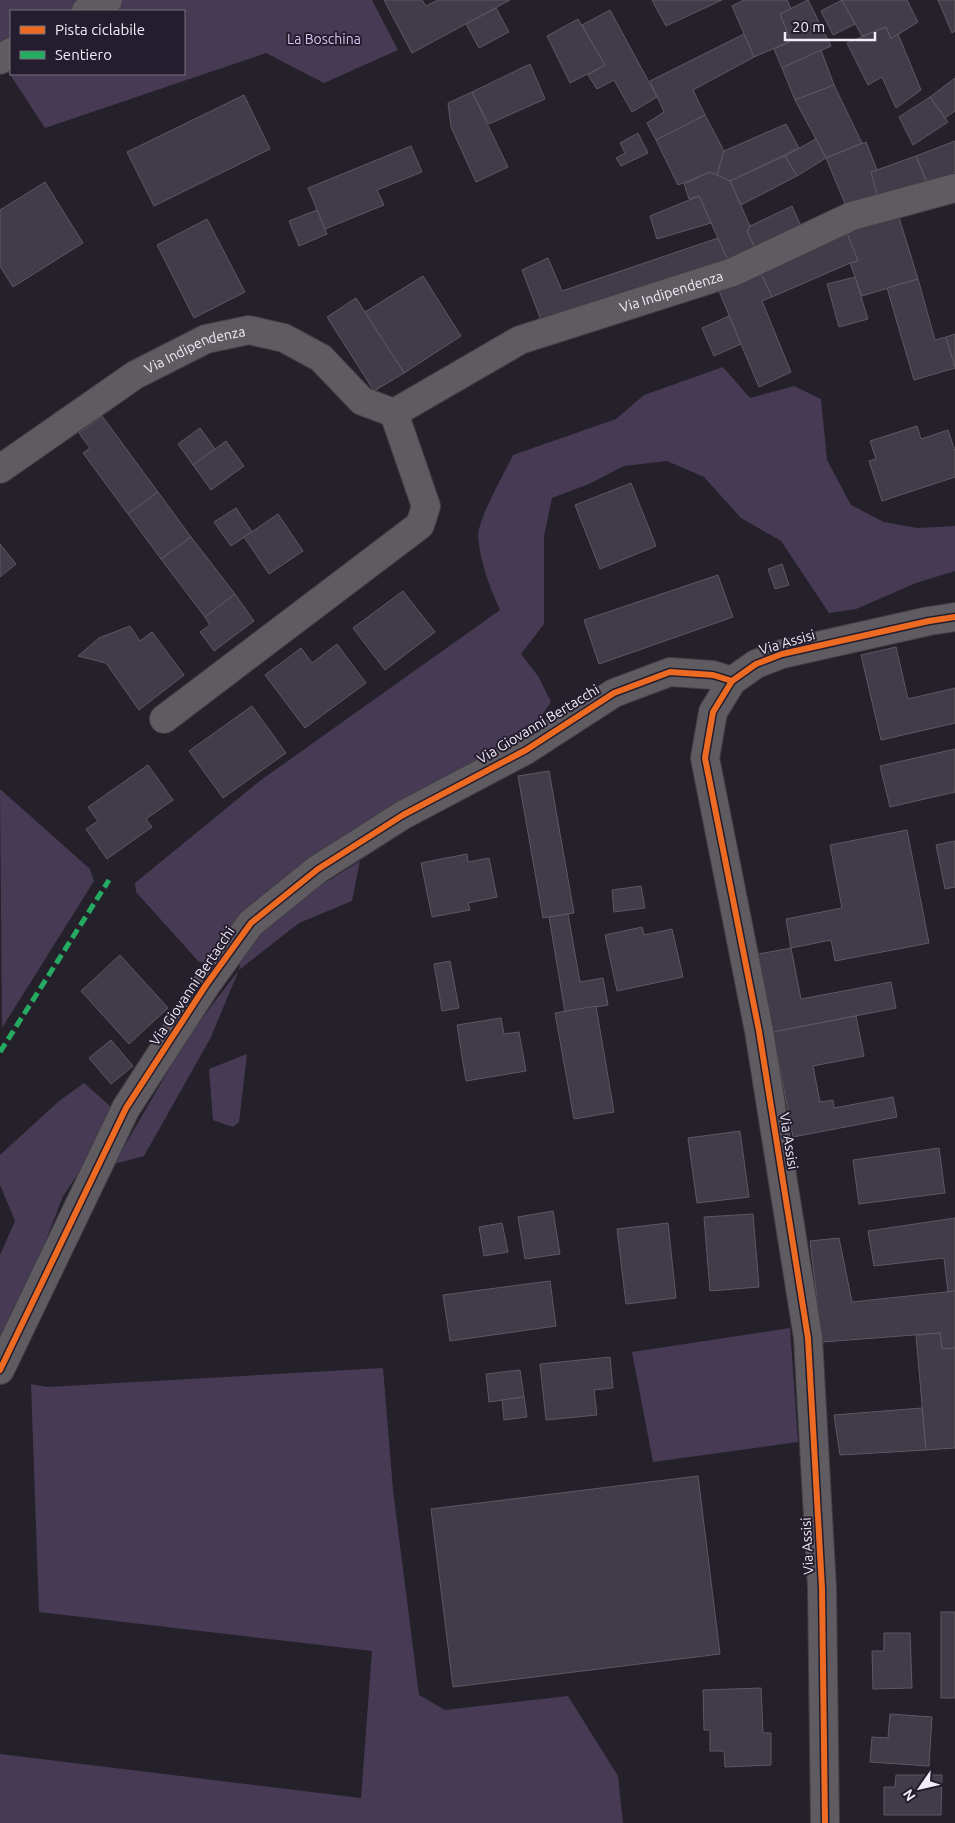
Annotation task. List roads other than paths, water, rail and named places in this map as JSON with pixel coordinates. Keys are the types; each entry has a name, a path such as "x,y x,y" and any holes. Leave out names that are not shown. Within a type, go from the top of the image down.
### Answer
{"street":[{"path":"88,10 108,0"},
{"name":"Via Indipendenza","path":"0,469 135,375 206,339 249,330 284,338 321,358 362,401 394,413 520,340 733,272 852,216 955,188"},
{"path":"164,719 420,525 426,506 394,413"},
{"name":"Via Assisi","path":"825,1823 822,1588 808,1338 758,1031 705,758 713,712 732,681 756,664 782,654 942,619 955,609"},
{"name":"Via Giovanni Bertacchi","path":"0,1370 126,1108 206,985 251,923 318,869 403,816 526,750 614,693 670,672 713,675 732,681"}],"park label":[{"name":"La Boschina","path":"324,39"}]}
